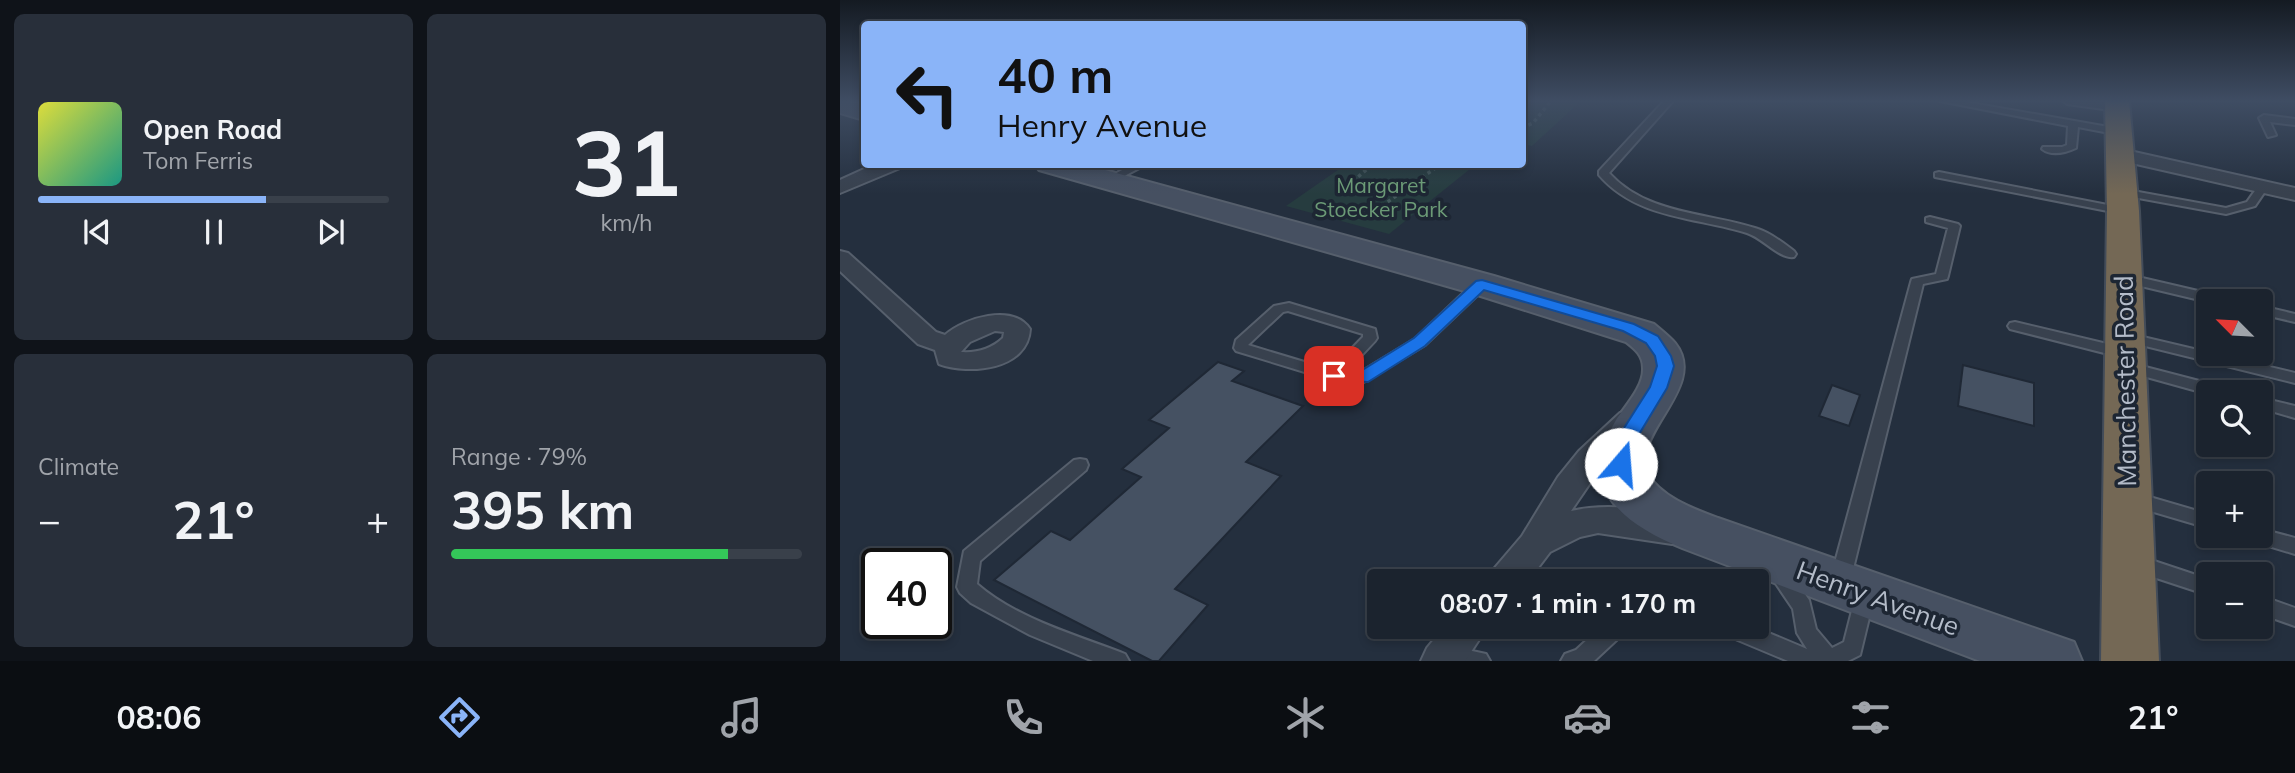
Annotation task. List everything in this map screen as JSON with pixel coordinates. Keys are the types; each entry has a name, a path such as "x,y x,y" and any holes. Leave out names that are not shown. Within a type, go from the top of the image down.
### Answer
{"highway":[{"name":"Manchester Road","path":"2120,150 2130,661"}],"street":[{"path":"2120,150 2295,194"},
{"path":"840,187 884,168"},
{"path":"1063,168 1482,284 1628,328 1652,340 1663,356 1665,366 1650,403 1629,436 1622,454 1536,543 1515,569"},
{"path":"840,258 928,338 949,346"},
{"path":"1536,543 1569,486 1590,459 1650,403"},
{"name":"Henry Avenue","path":"1622,454 1622,472 1634,494 1668,518 1852,590 2053,661"},
{"path":"1536,543 1572,525 1598,519 1710,535"}],"lane":[{"path":"1641,132 1603,173 1608,181 1651,206 1756,232 1790,254"},
{"path":"2047,149 2064,150 2072,146 2073,132"},
{"path":"2088,132 2226,211 2251,204 2263,187"},
{"path":"2100,132 2120,150"},
{"path":"1939,175 2120,150"},
{"path":"1107,181 1134,168"},
{"path":"1763,639 1823,661 1853,648 1852,590 1917,282 1942,276 1954,226 1930,220"},
{"path":"2123,278 2196,295"},
{"path":"1334,376 1370,338 1370,332 1289,307 1279,310 1241,343 1241,348 1334,376 1362,378 1420,342 1482,284"},
{"path":"2273,313 2295,318"},
{"path":"2015,326 2125,352 2295,378"},
{"path":"2125,352 2196,382"},
{"path":"2273,406 2295,412"},
{"path":"1080,465 971,557 967,587 976,597 998,609 1118,661"},
{"path":"2128,498 2196,518"},
{"path":"2273,540 2295,546"},
{"path":"1767,558 1802,606 1807,633 1823,661"},
{"path":"2128,560 2196,583"},
{"path":"2273,609 2295,617"},
{"path":"1572,661 1583,656 1602,639"}],"path":[{"path":"1337,195 1368,168"},
{"path":"1382,206 1435,168"}],"green space":[{"path":"1526,132 1547,132 1532,146 1526,145"},
{"name":"Margaret Stoecker Park","path":"1341,168 1471,168 1389,234 1286,206"}],"building":[{"path":"1218,362 1244,371 1232,381 1303,406 1246,462 1281,476 1175,589 1208,605 1159,661 1152,661 994,580 1051,531 1070,540 1141,477 1122,469 1169,428 1149,420"},
{"path":"1963,365 2034,383 2034,426 1958,406"},
{"path":"1832,385 1860,395 1849,426 1819,416"}],"route":[{"path":"1334,376 1362,378 1420,342 1482,284 1628,328 1652,340 1663,356 1665,366 1658,388 1629,436 1621,464"}]}
